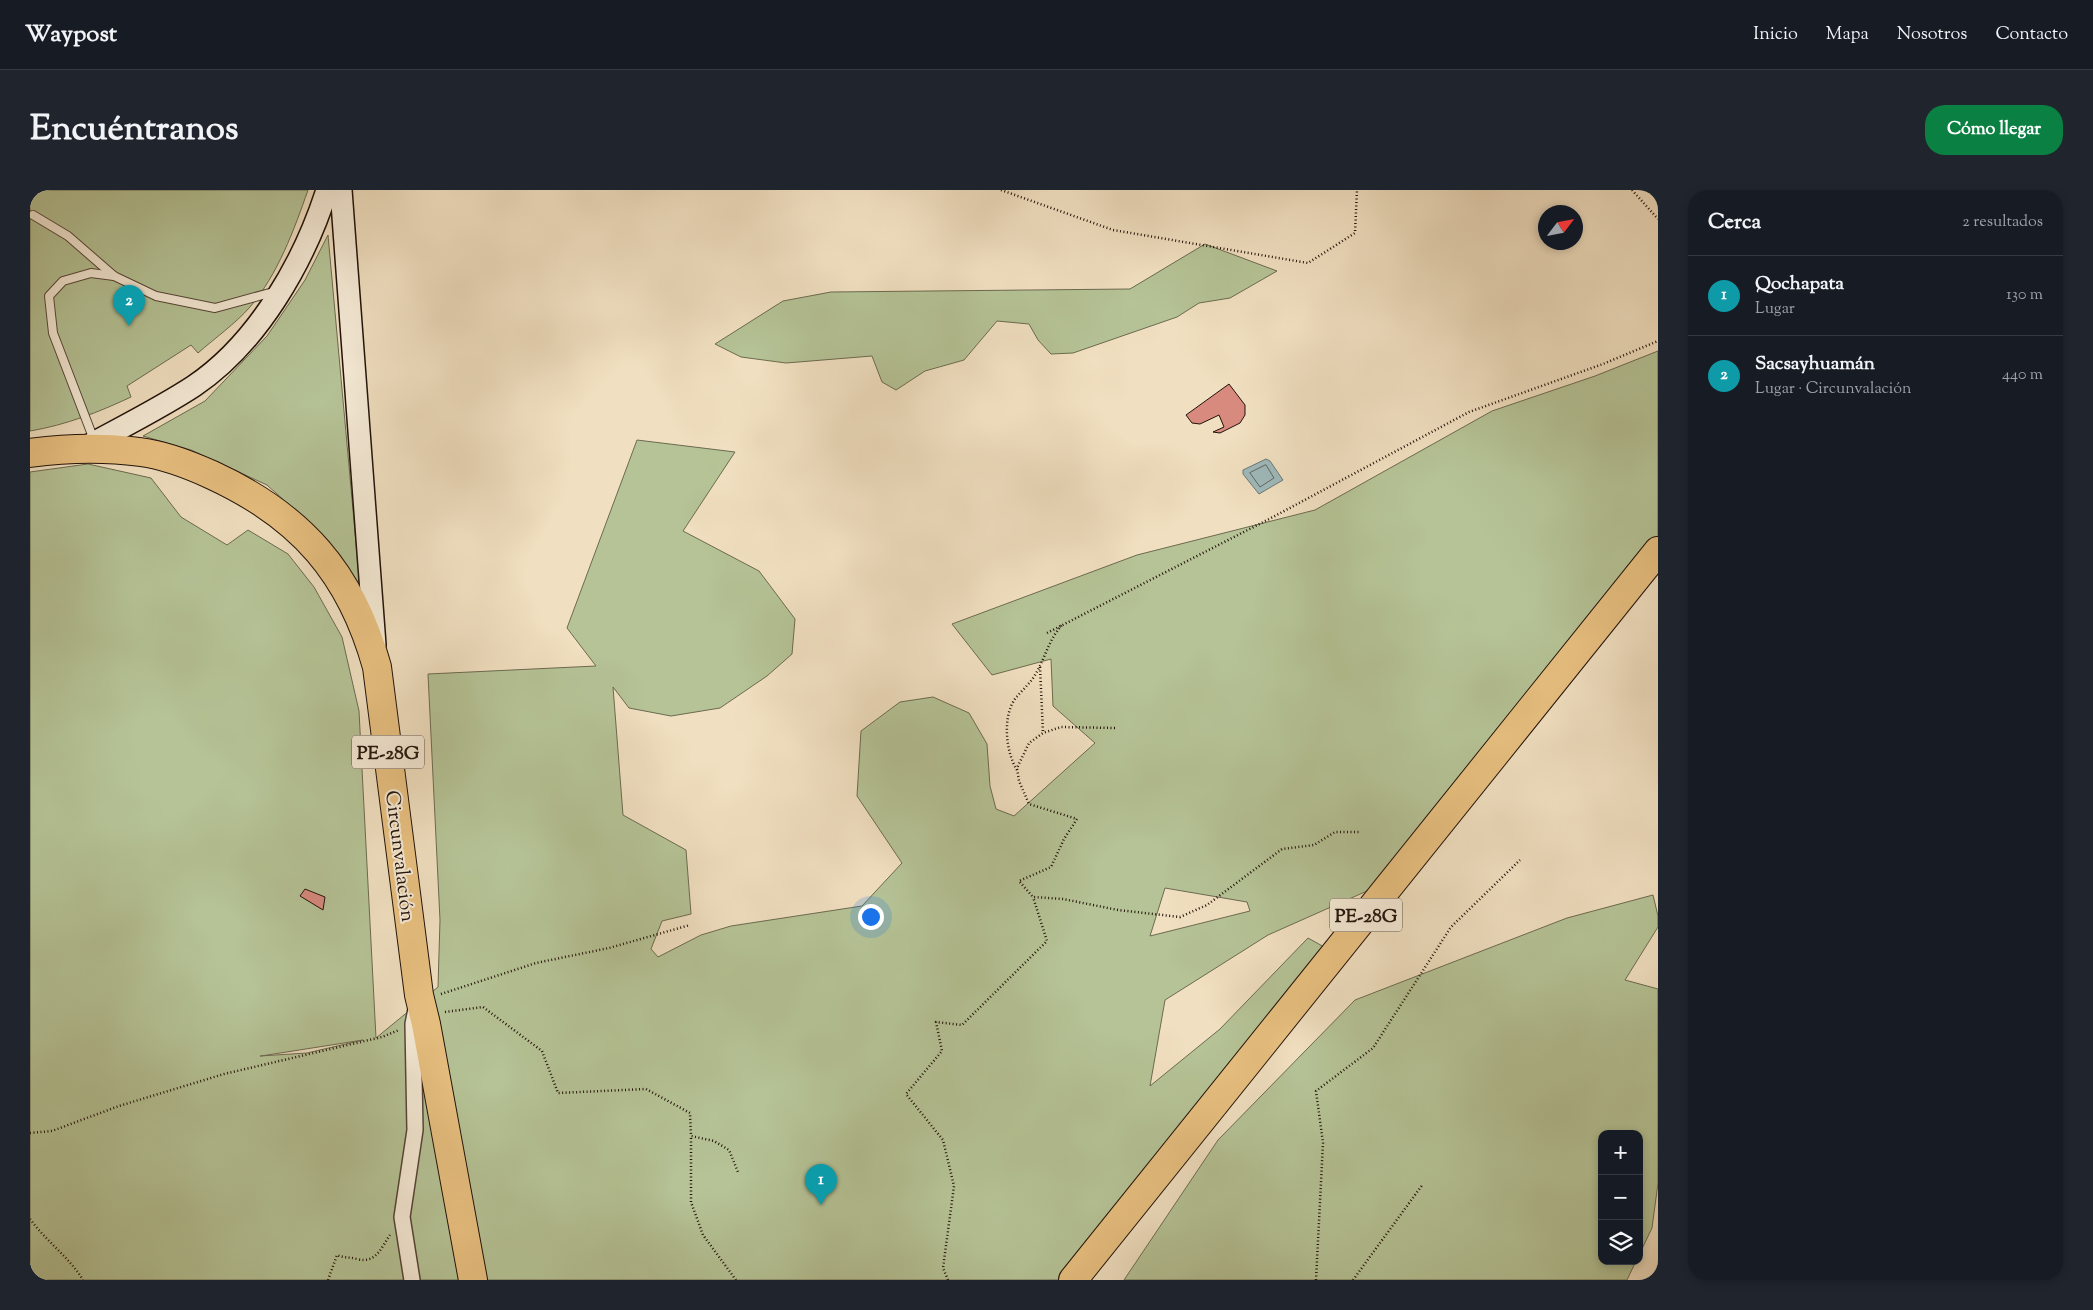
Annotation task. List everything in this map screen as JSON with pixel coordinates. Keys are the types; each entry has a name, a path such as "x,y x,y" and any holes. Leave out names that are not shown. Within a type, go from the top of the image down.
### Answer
{"highway":[{"name":"Circunvalación","path":"30,453 90,445 141,452 172,459 201,470 261,500 301,533 317,549 335,572 349,595 366,632 377,667 419,995 473,1280"},
{"name":"PE-28G","path":"1073,1280 1658,551"}],"street":[{"path":"90,445 195,386 227,358 262,320 281,290 308,240 327,190"},
{"path":"341,190 377,667"},
{"path":"412,1280 402,1217 415,1130 413,1024 419,995"}],"lane":[{"path":"32,214 68,236 114,276 156,296 215,308 281,290"},
{"path":"90,445 53,333 49,296 62,281 91,274 114,276"}],"path":[{"path":"1001,190 1113,230 1308,263 1355,233 1356,190"},
{"path":"1632,190 1658,219"},
{"path":"1047,633 1273,517 1469,412 1603,364 1658,341"},
{"path":"1018,771 1010,759 1007,719 1014,700 1029,684 1056,631 1066,622"},
{"path":"1040,665 1044,733"},
{"path":"948,1280 943,1268 954,1186 944,1140 906,1094 942,1051 936,1022 962,1024 1046,940 1033,897 1019,881 1051,867 1064,839 1077,819 1029,804 1019,781 1017,768 1029,743 1044,733 1061,727 1115,728"},
{"path":"1033,897 1062,899 1118,910 1180,917 1207,905 1282,849 1314,845 1335,832 1359,832"},
{"path":"1316,1280 1322,1143 1316,1091 1373,1048 1451,927 1520,860"},
{"path":"419,995 438,995 536,963 609,948 690,925"},
{"path":"445,1012 483,1007 542,1051 558,1093 646,1089 690,1112 692,1202 703,1235 736,1280"},
{"path":"30,1133 52,1131 119,1106 224,1074 382,1037 413,1024"},
{"path":"691,1136 714,1141 729,1150 738,1172"},
{"path":"1353,1280 1423,1184"},
{"path":"328,1280 337,1255 364,1261 372,1258 381,1250 402,1217"},
{"path":"30,1219 83,1280"}],"green space":[{"path":"30,190 308,190 291,236 277,266 250,307 231,325 198,353 191,345 127,386 131,397 82,417 30,431"},
{"path":"328,235 360,587 313,526 267,485 191,450 143,436 205,401 267,336 305,280"},
{"path":"1205,244 1277,271 1230,298 1199,303 1177,317 1073,353 1051,354 1038,340 1029,324 997,321 964,360 925,371 896,390 882,382 872,356 786,363 741,357 715,344 783,301 831,292 1130,289"},
{"path":"1658,351 1658,544 1376,887 1268,935 1165,1000 1150,1086 1220,1029 1308,938 1326,948 1064,1280 30,1280 30,472 88,464 151,478 181,517 227,545 248,530 288,554 314,587 342,637 359,711 376,1038 438,987 440,920 428,674 596,666 567,628 637,440 735,452 683,531 759,571 795,619 792,654 767,676 720,708 671,716 629,708 613,687 623,815 686,850 691,914 662,921 651,949 658,957 701,935 731,926 862,906 902,863 857,796 861,731 900,702 933,697 969,713 987,744 990,786 996,809 1014,816 1095,743 1053,706 1051,659 992,675 952,624 1137,555 1315,510 1492,411 1595,376","holes":["1165,888 1247,902 1250,911 1150,936","363,1040 307,1053 262,1056"]},
{"path":"1653,895 1658,916 1658,927 1625,980 1658,989 1658,1183 1652,1228 1643,1247 1643,1130 1598,1130 1598,1265 1634,1265 1627,1280 1124,1280 1218,1140 1355,1000 1567,918"}],"water":[{"path":"1266,459 1270,461 1283,480 1259,494 1243,474 1243,470"}],"building":[{"path":"1229,384 1245,405 1245,415 1240,423 1220,433 1213,432 1224,427 1219,415 1200,424 1192,423 1186,415"},
{"path":"305,889 325,897 323,910 300,896"}],"place":[{"name":"Sacsayhuamán","path":"129,326"},
{"name":"Qochapata","path":"821,1205"}]}
